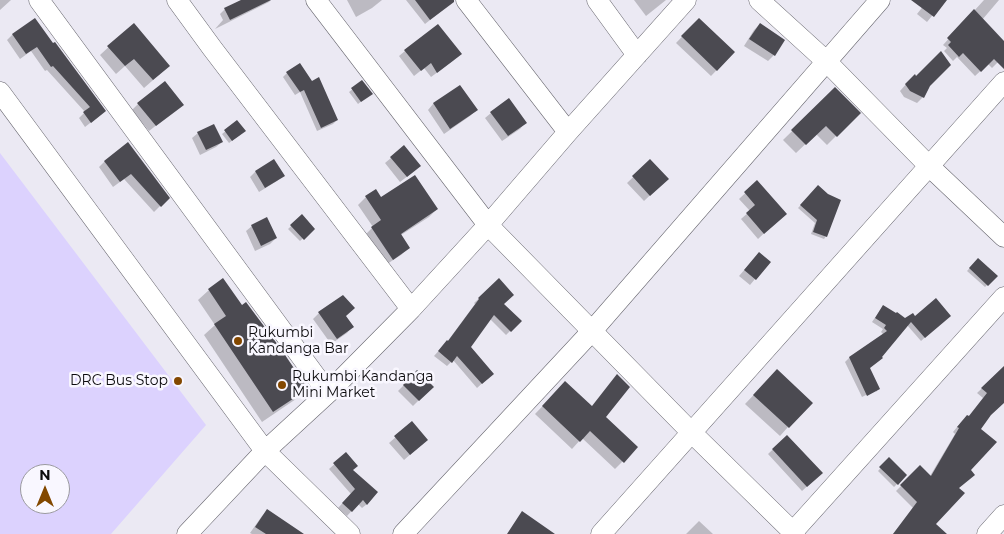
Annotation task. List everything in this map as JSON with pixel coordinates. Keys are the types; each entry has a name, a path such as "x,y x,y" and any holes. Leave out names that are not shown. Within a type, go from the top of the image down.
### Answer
{"street":[{"path":"39,0 328,393"},
{"path":"178,0 212,48 411,309"},
{"path":"316,0 488,225 793,533 1004,297"},
{"path":"466,0 568,132"},
{"path":"597,0 637,55"},
{"path":"187,534 265,451 328,393 411,309 488,225 686,0"},
{"path":"759,0 826,61 929,166 1004,237"},
{"path":"403,534 592,331 880,0"},
{"path":"601,534 1004,82"},
{"path":"0,92 265,451 350,534"},
{"path":"987,534 1004,515"}],"shaded area":[{"path":"0,153 206,425 111,534 0,534"}],"building":[{"path":"241,0 271,0 230,20 224,8"},
{"path":"415,0 454,0 454,2 430,20"},
{"path":"911,0 947,0 934,17"},
{"path":"974,9 1004,41 1004,69 994,59 981,72 963,53 959,57 948,45 951,42 947,38"},
{"path":"35,18 106,111 91,123 83,112 90,107 53,66 51,67 37,47 26,54 12,34"},
{"path":"699,18 735,52 717,71 681,36"},
{"path":"134,23 170,66 153,80 134,59 125,66 107,46"},
{"path":"760,23 785,40 775,56 749,39"},
{"path":"438,24 462,54 437,73 431,63 421,71 404,50"},
{"path":"941,51 951,65 930,86 924,98 910,91 905,84 915,74 916,76"},
{"path":"300,63 312,81 319,77 338,120 321,128 304,90 300,92 286,72"},
{"path":"362,80 373,94 361,102 351,88"},
{"path":"165,81 184,105 156,126 137,103"},
{"path":"460,85 478,110 450,129 433,103"},
{"path":"835,87 861,113 837,137 826,126 806,145 791,130"},
{"path":"509,98 527,123 508,136 490,112"},
{"path":"237,120 246,131 232,141 224,130"},
{"path":"214,124 223,142 206,150 197,132"},
{"path":"128,142 170,198 161,207 131,174 120,182 104,161"},
{"path":"404,145 421,166 407,177 390,157"},
{"path":"274,159 285,176 265,188 255,171"},
{"path":"650,159 669,179 650,196 632,176"},
{"path":"415,175 438,209 401,234 410,248 393,260 371,227 381,220 365,196 376,189 381,197"},
{"path":"757,180 787,214 764,234 746,213 755,205 744,192"},
{"path":"818,185 828,194 841,200 827,237 813,232 817,220 800,205"},
{"path":"302,214 315,229 304,240 290,225"},
{"path":"267,217 277,238 261,246 251,225"},
{"path":"759,252 771,262 756,280 744,270"},
{"path":"978,258 998,276 988,286 969,268"},
{"path":"223,278 242,305 246,302 308,389 273,412 214,324 226,316 208,289"},
{"path":"499,278 514,295 504,304 522,321 511,332 494,315 471,347 494,374 482,384 457,356 452,363 438,351 448,341 478,298"},
{"path":"343,295 355,308 346,316 354,327 337,339 318,312"},
{"path":"936,298 951,316 925,338 911,322 883,358 870,368 880,389 867,396 849,357 887,331 884,328 886,325 875,318 883,305 905,318 913,313 915,316"},
{"path":"1004,366 1004,403 991,415 981,429 997,442 971,470 975,475 959,488 965,493 936,524 947,534 893,534 917,502 900,485 920,465 931,476 959,428 957,427 967,415 969,416 987,393 981,388"},
{"path":"777,369 813,403 789,428 753,395"},
{"path":"417,370 434,387 419,401 403,385"},
{"path":"617,374 630,387 606,417 638,447 624,463 590,431 580,442 542,406 565,381 592,406"},
{"path":"412,421 428,440 410,455 394,436"},
{"path":"787,435 823,473 807,487 772,449"},
{"path":"346,452 358,466 353,470 378,492 367,505 363,500 352,512 342,503 355,489 333,463"},
{"path":"889,457 907,475 898,485 879,467"},
{"path":"267,509 304,534 266,534 255,527"},
{"path":"522,511 555,534 507,534"}],"place":[{"name":"Rukumbi Kandanga Bar","path":"238,341"},
{"name":"DRC Bus Stop","path":"178,381"},
{"name":"Rukumbi Kandanga Mini Market","path":"282,385"}]}
